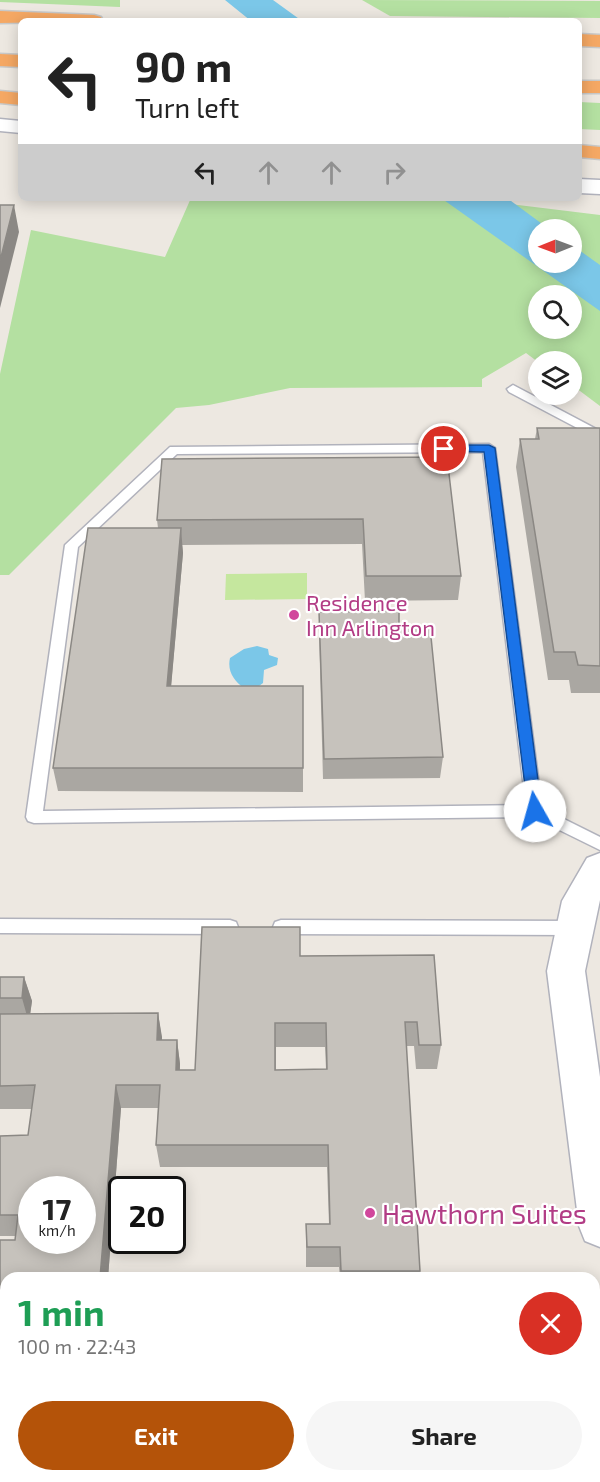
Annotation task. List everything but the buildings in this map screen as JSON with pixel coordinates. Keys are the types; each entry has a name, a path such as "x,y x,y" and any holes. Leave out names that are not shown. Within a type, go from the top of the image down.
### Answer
{"highway":[{"path":"0,17 24,18"},
{"path":"582,28 600,27"},
{"path":"582,40 600,41"},
{"path":"0,60 18,61"},
{"path":"582,87 600,87"},
{"path":"0,97 18,99"},
{"path":"582,137 600,138"},
{"path":"582,151 600,153"}],"street":[{"path":"0,125 18,127"},
{"path":"582,186 600,187"},
{"path":"600,868 580,901 566,971 600,1226"}],"lane":[{"path":"513,389 600,436"},
{"path":"535,811 489,448 174,450 72,545 34,817 535,811 600,844"},
{"path":"0,926 575,928"}],"green space":[{"path":"0,0 120,0 120,7 0,2"},
{"path":"362,0 600,1 600,18 390,16"},
{"path":"582,102 600,103 600,130 582,129"},
{"path":"190,201 486,201 600,215 600,406 582,392 582,351 528,351 528,354 526,353 482,379 482,387 290,388 209,405 176,408 9,575 0,575 0,374 31,230 165,257"},
{"path":"307,573 307,599 225,600 226,574"}],"water":[{"path":"225,0 273,0 298,18 247,18"},
{"path":"445,201 511,201 535,219 528,219 528,260"},
{"path":"582,252 600,265 600,311 582,298 582,285 563,285 547,273 582,273"},
{"path":"257,646 268,649 269,655 278,658 277,665 264,670 263,683 259,686 244,688 232,675 230,658 244,649"}],"place":[{"name":"Residence Inn Arlington","path":"294,615"},
{"name":"Hawthorn Suites","path":"370,1213"}],"route":[{"path":"444,449 489,448 535,811"}]}
